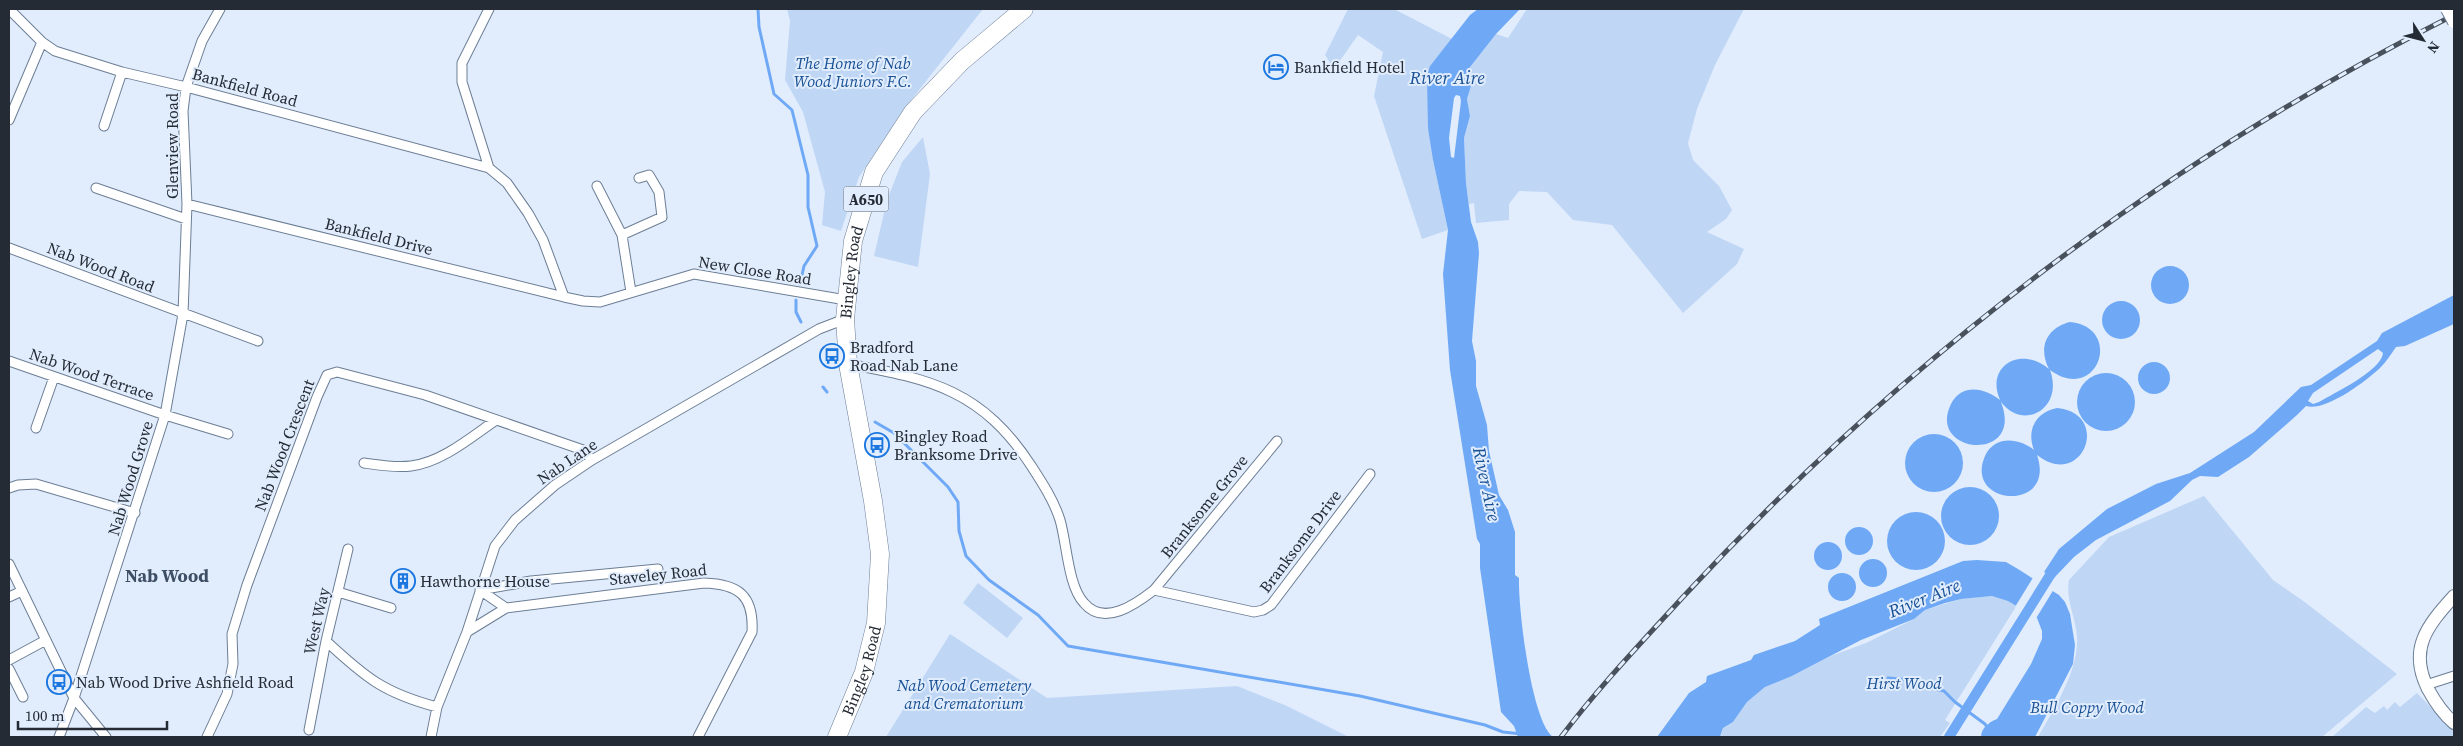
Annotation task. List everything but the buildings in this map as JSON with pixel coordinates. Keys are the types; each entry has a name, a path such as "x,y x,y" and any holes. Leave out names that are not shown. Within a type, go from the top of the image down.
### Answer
{"highway":[{"name":"Bingley Road","path":"837,737 864,672 874,631 880,554 873,501 848,364 845,319 853,241 874,172 913,112 962,61 1024,9"}],"street":[{"name":"Bankfield Road","path":"9,9 42,42 55,51 122,72 186,87 489,168"},
{"name":"Glenview Road","path":"186,260 183,111 186,87 202,41 220,9"},
{"path":"489,9 462,63 462,82 489,168 508,183 528,213 543,240 564,297"},
{"path":"2447,9 2454,22"},
{"path":"9,120 42,42"},
{"path":"104,126 122,72"},
{"path":"622,235 662,217 659,192 649,175 639,178"},
{"path":"597,186 622,235 631,292"},
{"path":"96,188 186,219"},
{"name":"Bankfield Drive","path":"186,204 564,297"},
{"name":"Nab Wood Road","path":"9,248 258,341"},
{"name":"Nab Wood Grove","path":"58,737 74,698 165,415 183,314 186,260"},
{"name":"New Close Road","path":"564,297 600,302 694,274 846,300"},
{"name":"Nab Lane","path":"431,737 438,708 467,632 496,546 515,520 555,485 592,460 819,328 845,319"},
{"name":"Nab Wood Terrace","path":"9,361 165,415 228,434"},
{"path":"848,364 901,373 968,399 987,412 1005,430 1047,490 1060,519 1075,588 1084,604 1096,611 1111,613 1135,605 1154,590"},
{"name":"Nab Wood Crescent","path":"207,737 227,694 233,664 232,634 247,585 316,397 327,376 337,372 416,393 583,450 592,460"},
{"path":"36,428 54,377"},
{"path":"364,463 398,467 412,466 436,459 496,420"},
{"name":"Branksome Grove","path":"1154,590 1277,441"},
{"name":"Branksome Drive","path":"1154,590 1254,612 1263,610 1270,605 1370,474"},
{"path":"9,488 18,485 36,484 135,513"},
{"name":"West Way","path":"309,730 326,641 348,549"},
{"path":"9,564 74,698 106,737"},
{"path":"480,590 531,581 658,569"},
{"name":"Staveley Road","path":"467,632 506,608 704,583 724,584 736,590 747,601 753,614 752,632 698,737"},
{"path":"480,590 506,608"},
{"path":"9,597 22,591"},
{"path":"338,592 391,608"},
{"path":"2454,596 2429,624 2418,653 2426,685 2435,702 2454,723"},
{"path":"9,660 46,640"},
{"path":"326,641 381,687 405,699 438,708"},
{"path":"9,669 23,698"},
{"path":"2426,685 2454,676"}],"green space":[{"name":"The Home of Nab Wood Juniors F.C.","path":"787,9 983,9 904,109 859,177 841,231 822,225 825,192 803,112 785,80 790,21"},
{"path":"1348,9 1394,9 1452,39 1430,66 1433,160 1448,230 1422,239 1374,96 1383,52 1358,35 1334,69 1325,55"},
{"path":"1527,9 1744,9 1715,65 1697,109 1688,143 1693,160 1719,186 1732,210 1726,219 1707,232 1744,249 1737,264 1683,313 1612,225 1573,220 1547,192 1519,191 1509,204 1509,220 1476,223 1474,203 1469,204 1466,183 1464,138 1470,116 1467,99 1471,86 1467,71 1496,34 1508,38"},
{"path":"923,137 930,174 918,267 874,256 887,200 902,162"},
{"name":"Bull Coppy Wood","path":"2204,496 2273,580 2306,603 2397,674 2322,737 2038,737 2070,676 2077,650 2076,630 2068,594 2069,580 2109,537"},
{"path":"978,583 1023,618 1007,638 963,603"},
{"name":"Hirst Wood","path":"1992,596 2008,600 2017,605 1945,720 1950,723 1940,737 1721,737 1723,728 1733,722 1747,702 1765,687 1792,676 1831,656 1866,643 1914,619 1925,610 1961,599"},
{"name":"Nab Wood Cemetery and Crematorium","path":"950,634 1047,698 1237,686 1287,706 1349,737 886,737"},
{"path":"2417,693 2454,731 2454,737 2332,737 2366,707 2375,713 2384,706 2387,710 2395,702 2400,707"}],"water":[{"name":"River Aire","path":"1478,9 1520,9 1496,34 1467,71 1471,86 1467,99 1470,116 1464,138 1466,183 1471,222 1478,242 1479,253 1472,341 1476,361 1476,386 1487,425 1489,451 1499,495 1508,510 1515,532 1515,575 1519,578 1521,612 1532,687 1545,727 1553,737 1518,737 1514,726 1501,712 1480,568 1480,544 1477,539 1450,370 1443,274 1448,230 1428,128 1427,76 1430,66 1470,15","holes":["1456,95 1460,96 1461,101 1454,158 1451,157 1449,138 1454,98"]},
{"path":"2170,266 2184,271 2189,285 2184,299 2170,304 2156,299 2151,285 2156,271"},
{"path":"2454,295 2454,324 2405,346 2396,347 2382,366 2365,381 2323,405 2306,406 2249,457 2218,477 2200,476 2192,480 2170,501 2096,540 2074,557 2054,578 2044,572 2059,549 2107,509 2156,484 2190,473 2254,432 2301,387 2311,385 2377,341 2382,333","holes":["2378,349 2383,353 2374,367 2356,381 2319,402 2313,404 2308,401 2313,393"]},
{"path":"2121,301 2135,306 2140,320 2135,334 2121,339 2107,334 2102,320 2107,306"},
{"path":"2070,322 2087,327 2096,337 2100,349 2098,361 2092,372 2081,378 2067,378 2050,370 2053,384 2047,405 2039,412 2030,415 2020,415 2010,411 2001,402 2005,422 2000,436 1989,443 1976,445 1962,442 1952,433 1947,421 1951,404 1956,397 1967,390 1981,390 2000,400 1997,377 2008,363 2017,359 2038,362 2049,369 2044,354 2046,340 2055,329"},
{"path":"2154,362 2160,363 2165,367 2169,372 2169,384 2165,389 2160,393 2154,394 2148,393 2143,389 2139,384 2138,378 2139,372 2143,367 2148,363"},
{"path":"2106,373 2122,378 2130,386 2135,402 2130,418 2122,426 2106,431 2090,426 2082,418 2077,402 2082,386 2090,378"},
{"path":"2057,408 2074,413 2084,423 2087,435 2085,447 2078,457 2067,464 2053,464 2037,455 2040,474 2034,487 2024,494 2010,496 1997,493 1987,485 1982,473 1985,456 1989,449 2001,442 2015,441 2034,450 2031,436 2035,423 2043,413"},
{"path":"1934,434 1950,439 1958,447 1963,463 1958,479 1950,487 1934,492 1918,487 1910,479 1905,463 1910,447 1918,439"},
{"path":"1970,487 1986,492 1994,500 1999,516 1994,532 1986,540 1970,545 1954,540 1946,532 1941,516 1946,500 1954,492"},
{"path":"1916,512 1932,517 1940,525 1945,541 1940,557 1932,565 1916,570 1900,565 1892,557 1887,541 1892,525 1900,517"},
{"path":"1859,527 1869,531 1873,541 1869,551 1859,555 1849,551 1845,541 1849,531"},
{"path":"1828,542 1838,546 1842,556 1838,566 1828,570 1818,566 1814,556 1818,546"},
{"path":"1873,559 1883,563 1887,573 1883,583 1873,587 1863,583 1859,573 1863,563"},
{"name":"River Aire","path":"1963,561 2006,562 2059,595 2065,602 2070,614 2075,645 2073,664 2035,737 1981,737 1982,731 1986,726 1997,719 2031,664 2042,639 2042,631 2037,618 2008,601 1992,596 1961,599 1925,610 1914,619 1861,640 1792,676 1765,687 1747,702 1733,722 1723,728 1720,737 1657,737 1689,693 1706,682 1707,676 1751,660 1754,655 1795,641 1820,625 1819,619"},
{"path":"1842,573 1852,577 1856,587 1852,597 1842,601 1832,597 1828,587 1832,577"}],"pier":[{"path":"2034,576 2054,589 2035,620 2015,607"}],"waterway":[{"path":"758,9 759,27 774,94 792,110 808,175 808,207 817,246 804,266 800,284"},
{"path":"796,300 796,312 801,322"},
{"path":"823,387 827,392"},
{"path":"875,422 894,433 948,487 958,502 959,531 966,556 989,580 1038,615 1068,646 1360,696 1528,737"},
{"path":"1949,737 2057,564"},
{"path":"1888,678 1912,680 1922,686 1944,691 1955,702 1985,724 1988,729"}],"railway":[{"path":"1561,737 1590,701 1683,597 1767,510 1855,427 1947,347 2043,272 2142,200 2243,133 2348,71 2454,15"}],"place":[{"name":"Bankfield Hotel","path":"1276,67"},
{"name":"Bradford Road Nab Lane","path":"832,356"},
{"name":"Bingley Road Branksome Drive","path":"877,445"},
{"name":"Hawthorne House","path":"403,581"},
{"name":"Nab Wood Drive Ashfield Road","path":"59,682"}],"district":[{"name":"Nab Wood","path":"167,575"}]}
